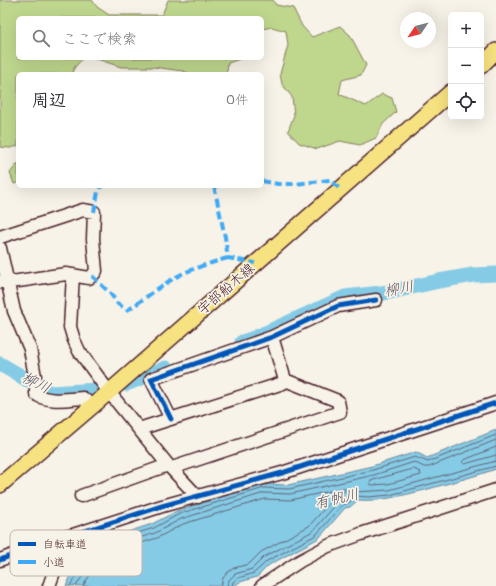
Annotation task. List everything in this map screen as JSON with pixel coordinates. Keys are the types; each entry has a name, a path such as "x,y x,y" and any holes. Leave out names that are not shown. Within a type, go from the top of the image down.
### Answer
{"main road":[{"path":"484,63 496,51"},
{"name":"宇部船木線","path":"0,485 109,392 448,95"}],"street":[{"path":"0,237 83,210 94,212 92,239 96,271 92,276 89,278 83,278 73,275 51,275 4,282"},
{"path":"0,248 4,282 30,350 36,382 36,394 41,398 83,398 92,406"},
{"path":"73,275 70,326 79,351 109,392 139,429 170,467 198,497"},
{"path":"172,419 151,379 272,337 338,306 376,300"},
{"path":"272,337 285,380"},
{"path":"139,429 283,383 285,380"},
{"path":"81,496 340,412 338,401 285,380"},
{"path":"88,530 162,506 282,473 496,403"},
{"path":"262,586 277,582 300,561 328,546 496,490"},
{"path":"0,560 10,556"},
{"path":"49,586 53,576"}],"green space":[{"path":"0,0 92,0 97,7 109,15 162,15 168,0 273,0 276,5 293,8 302,26 312,37 340,26 350,35 366,65 361,75 342,80 339,94 366,106 382,94 392,98 396,112 383,124 376,138 360,145 340,141 317,149 299,143 288,131 294,115 292,97 282,84 280,74 288,45 286,31 272,27 264,29 264,16 16,16 16,60 81,60 74,68 73,72 16,72 16,146 10,148 0,147"},
{"path":"100,60 237,60 228,63 226,72 186,72 153,67 121,67"},
{"path":"16,166 16,184 14,184 10,173"}],"water":[{"name":"有帆川","path":"496,430 496,469 400,496 375,500 358,500 350,507 345,508 319,538 269,565 257,577 240,582 234,586 66,586 71,576 142,576 142,530 134,530 152,524 177,511 263,484 288,485 372,466 416,452 427,458"}],"waterway":[{"name":"柳川","path":"242,342 345,297 390,292 473,275 496,274"},
{"name":"柳川","path":"0,364 50,393 98,390"},
{"name":"柳川","path":"126,384 166,368"}],"marked path":[{"path":"264,181 278,184 295,184 330,180 340,189"},
{"path":"94,212 100,188"},
{"path":"214,188 228,258 255,263"},
{"path":"92,276 110,293 118,304 127,310 163,285 184,273 228,258"}],"cycle path":[{"path":"171,419 151,379 272,337 338,306 376,300"},
{"path":"88,530 162,506 282,473 496,403"},
{"path":"0,560 10,556"}]}
